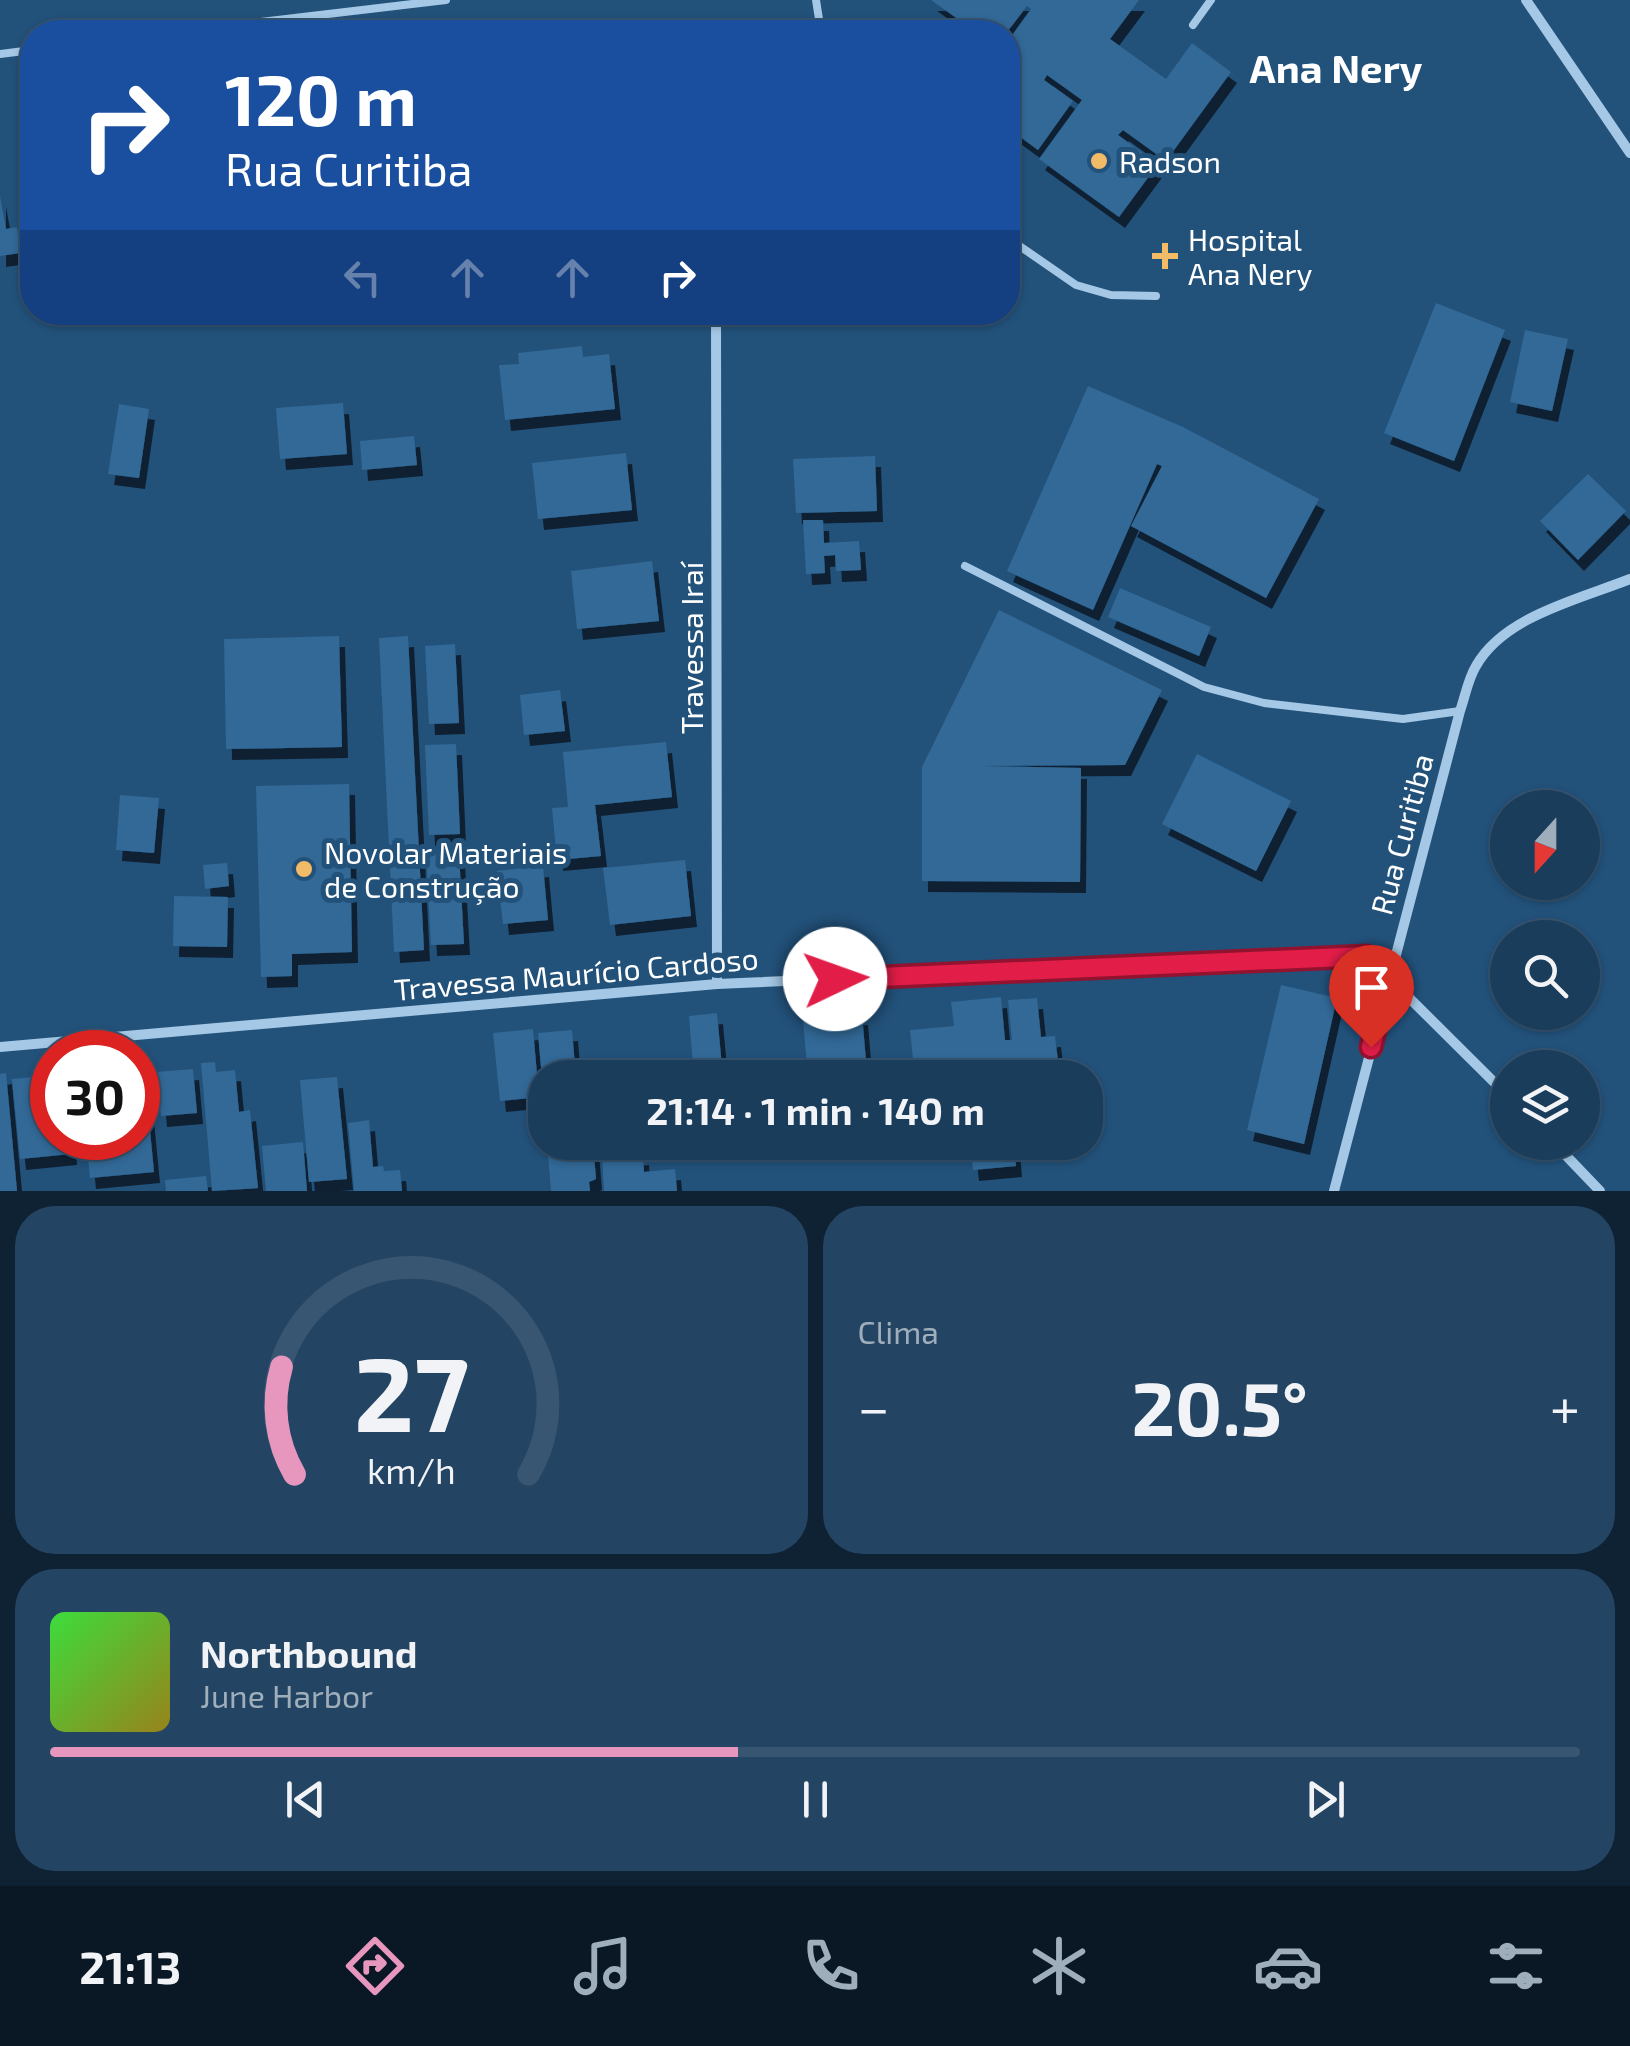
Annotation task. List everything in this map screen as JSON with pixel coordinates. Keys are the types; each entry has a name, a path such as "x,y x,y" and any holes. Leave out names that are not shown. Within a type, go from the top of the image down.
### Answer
{"street":[{"path":"1526,0 1630,153"},
{"name":"Travessa Iraí","path":"716,325 717,984"},
{"name":"Rua Curitiba","path":"1334,1191 1460,711 1476,666 1495,644 1526,622 1630,579"},
{"name":"Travessa Maurício Cardoso","path":"0,1048 717,984 1348,956 1367,956 1389,975"},
{"path":"1389,975 1490,1078"},
{"path":"1570,1160 1600,1191"}],"lane":[{"path":"277,20 446,0"},
{"path":"1193,25 1211,0"},
{"path":"1020,246 1076,285 1110,295 1156,296"},
{"path":"965,566 1204,687 1264,704 1403,719 1460,711"}],"building":[{"path":"931,0 1139,0 1110,39 1166,79 1192,43 1231,72 1166,161 1123,130 1118,135 1158,164 1119,217 1039,159 1082,100 1047,75 1044,80 1073,101 1038,150 1020,137 1020,24 1031,9 1027,6 1016,20 959,20"},
{"path":"0,196 6,229 17,227 20,253 0,256"},
{"path":"1436,303 1505,330 1454,461 1384,433"},
{"path":"1525,330 1568,339 1552,411 1510,402"},
{"path":"582,346 583,357 609,354 615,409 505,420 499,365 519,364 518,353"},
{"path":"1088,386 1183,427 1319,499 1266,598 1131,526 1162,466 1157,464 1093,610 1007,571"},
{"path":"343,403 347,454 280,459 276,408"},
{"path":"119,404 149,409 139,478 108,474"},
{"path":"414,436 417,465 362,470 360,441"},
{"path":"626,453 632,510 538,519 532,463"},
{"path":"875,456 877,511 796,513 793,459"},
{"path":"1588,474 1626,511 1578,560 1540,521"},
{"path":"803,520 823,520 824,543 859,541 861,570 836,571 835,555 824,556 825,573 806,574"},
{"path":"652,561 659,621 577,629 571,571"},
{"path":"1120,588 1211,627 1199,656 1108,617"},
{"path":"999,610 1162,690 1125,765 981,766 1081,768 1080,882 922,881 922,767"},
{"path":"339,636 342,747 226,749 224,639"},
{"path":"408,636 424,950 394,952 379,638"},
{"path":"455,644 459,723 429,724 425,646"},
{"path":"560,690 565,731 524,735 520,695"},
{"path":"666,742 672,797 595,805 601,856 557,860 552,808 568,807 563,752"},
{"path":"456,744 460,834 429,835 425,745"},
{"path":"1197,754 1291,801 1256,871 1162,824"},
{"name":"Novolar Materiais de Construção","path":"349,784 352,952 292,954 292,976 261,977 256,786"},
{"path":"120,795 159,798 154,853 116,850"},
{"path":"459,853 464,944 431,945 426,854"},
{"path":"685,860 691,916 610,925 603,868"},
{"path":"227,863 229,886 205,889 203,865"},
{"path":"543,866 548,920 503,924 497,871"},
{"path":"174,896 228,897 227,947 173,946"},
{"path":"1281,985 1337,998 1304,1144 1247,1130"},
{"path":"1001,997 1005,1040 1012,1040 1008,1000 1037,998 1041,1037 1055,1036 1058,1060 913,1060 910,1030 954,1026 951,1002"},
{"path":"717,1013 721,1060 693,1060 689,1016"},
{"path":"862,1014 866,1060 806,1060 803,1019"},
{"path":"533,1029 536,1060 528,1060 528,1098 500,1101 493,1033"},
{"path":"572,1030 574,1060 540,1060 538,1033"},
{"path":"215,1062 216,1072 235,1070 239,1112 250,1110 258,1188 212,1191 201,1063"},
{"path":"193,1069 197,1113 161,1116 160,1072"},
{"path":"6,1073 17,1191 0,1191 0,1074"},
{"path":"30,1077 30,1158 20,1159 12,1079"},
{"path":"337,1077 347,1179 309,1182 300,1080"},
{"path":"369,1120 373,1167 400,1170 402,1191 354,1191 348,1123"},
{"path":"303,1142 307,1191 266,1191 262,1146"},
{"path":"88,1160 153,1160 154,1172 90,1178"},
{"path":"548,1160 594,1160 596,1179 589,1182 590,1191 551,1191"},
{"path":"602,1160 643,1160 644,1172 675,1169 677,1191 604,1191"},
{"path":"972,1160 1016,1160 1016,1166 973,1170"},
{"path":"206,1176 208,1191 166,1191 165,1180"}],"place":[{"name":"Radson","path":"1099,161"},
{"name":"Hospital Ana Nery","path":"1165,256"},
{"name":"Novolar Materiais de Construção","path":"304,869"}],"district":[{"name":"Ana Nery","path":"1336,67"}],"route":[{"path":"835,979 1367,956 1389,975 1371,1047"}]}
